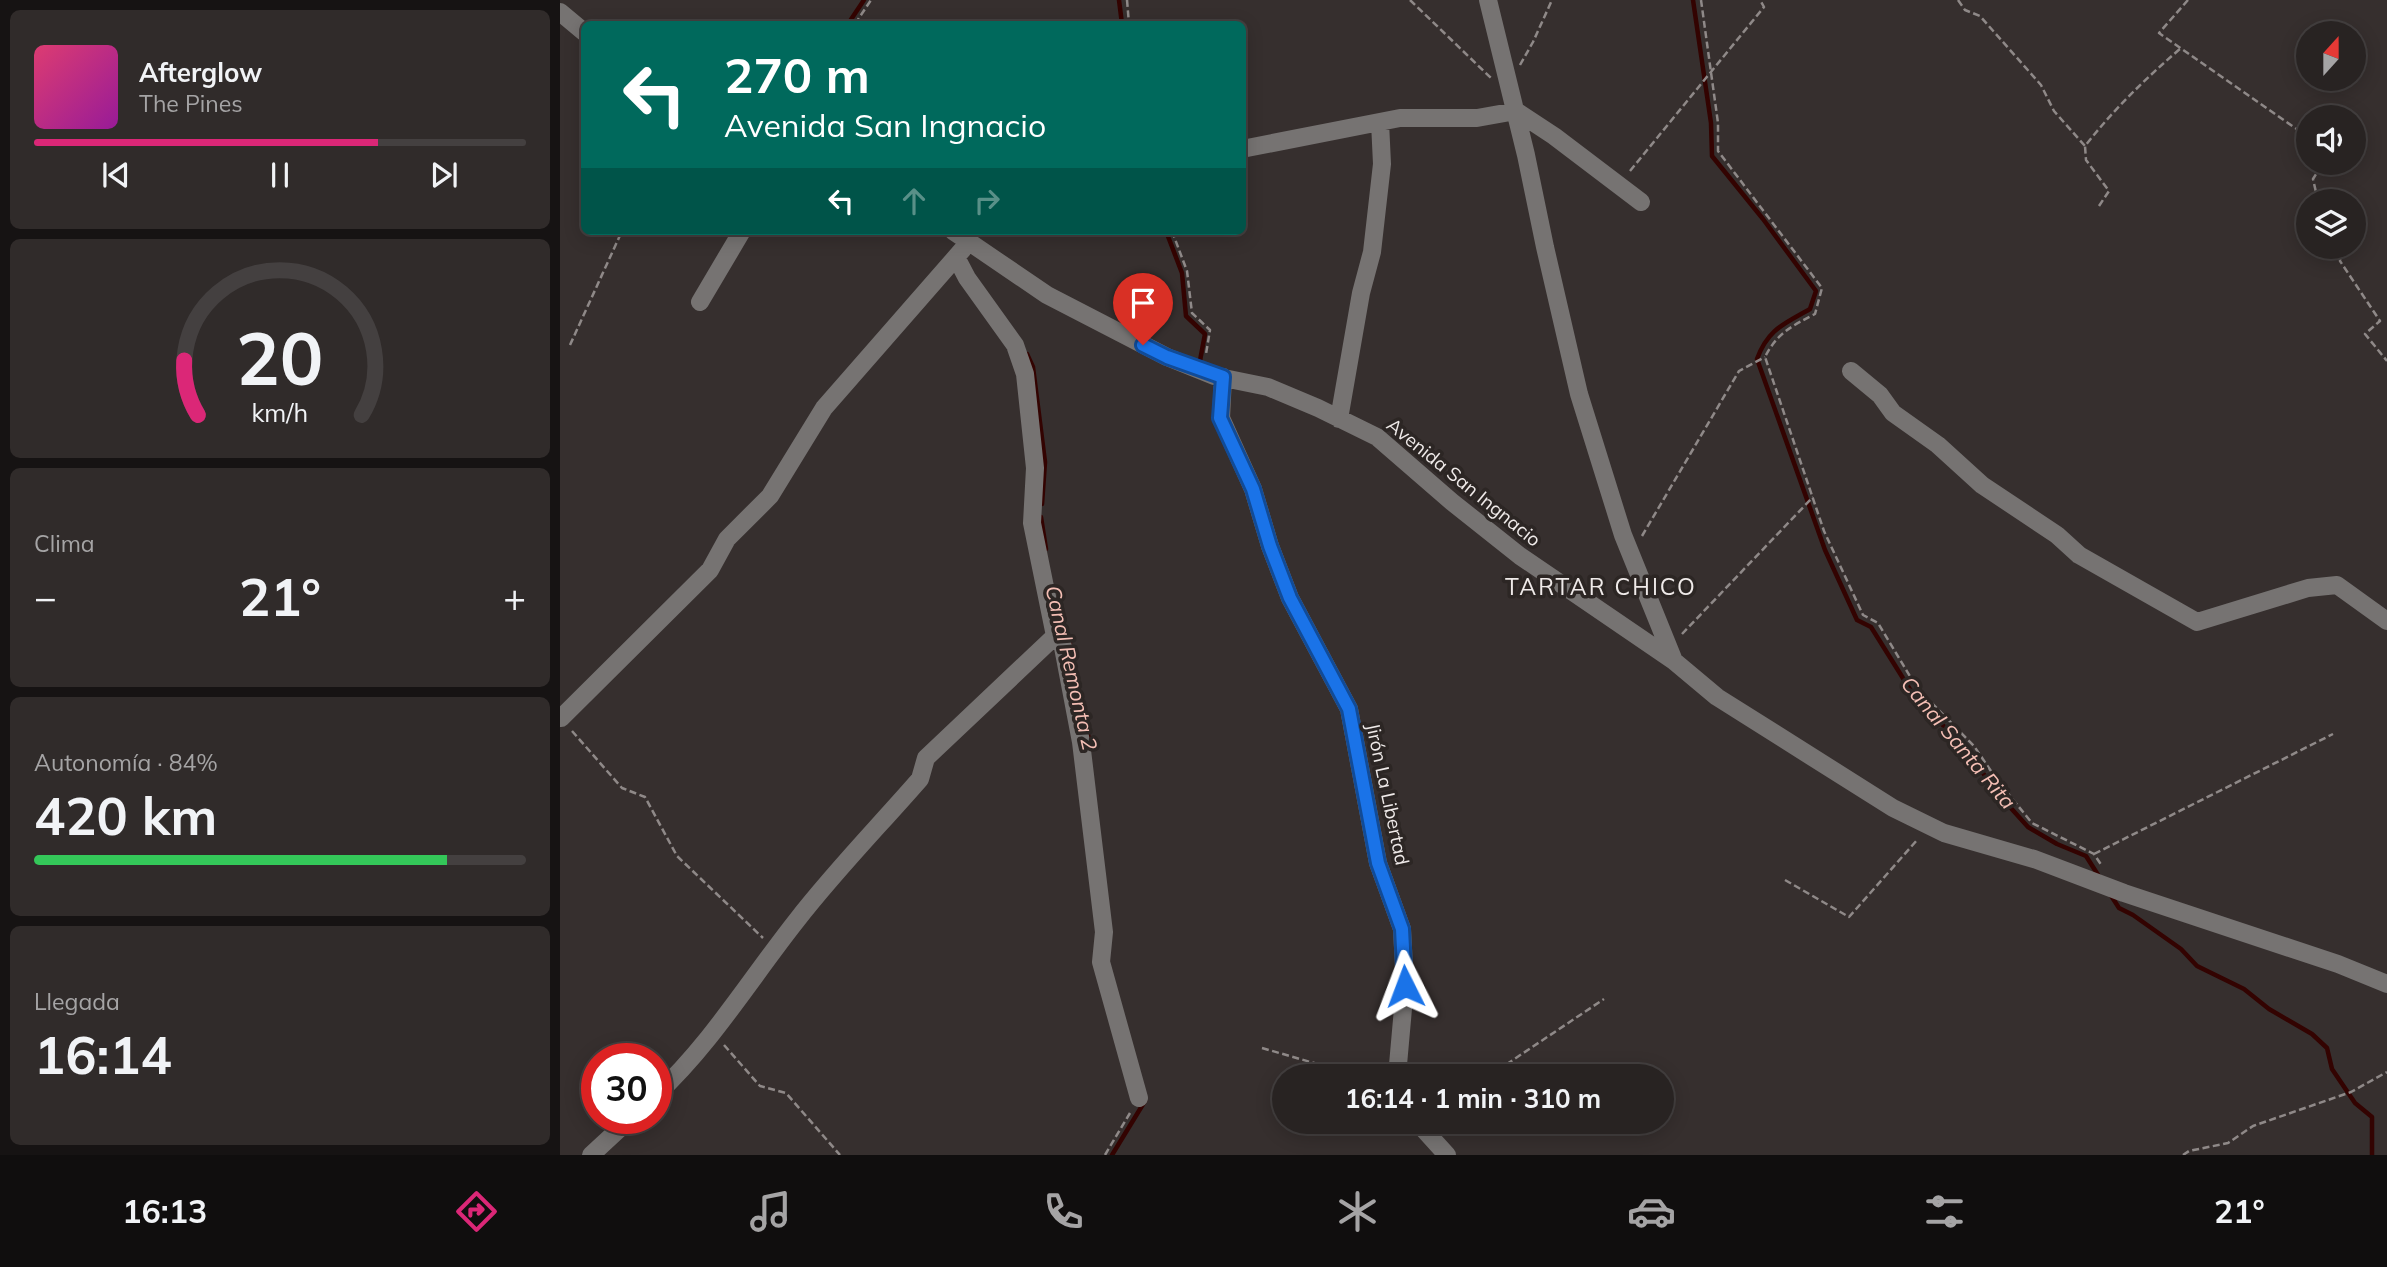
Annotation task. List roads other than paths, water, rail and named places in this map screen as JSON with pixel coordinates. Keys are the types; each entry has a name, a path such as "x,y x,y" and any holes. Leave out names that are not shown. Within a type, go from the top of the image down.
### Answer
{"street":[{"path":"1488,0 1516,111 1579,394 1597,457 1631,554 1671,655"},
{"path":"560,12 581,30"},
{"path":"1246,148 1401,118 1477,118 1516,111 1641,202"},
{"path":"1339,419 1361,293 1372,252 1382,164 1380,122"},
{"path":"699,302 740,235"},
{"name":"Avenida San Ingnacio","path":"960,235 1047,295 1167,357 1223,377 1268,387 1377,438 1520,556 1671,655 1727,704 1893,808 1944,833 2034,859 2116,890 2338,964 2387,984"},
{"path":"561,718 710,570 727,539 770,496 824,408 970,241"},
{"path":"956,257 967,278 1015,345 1025,374 1035,468 1032,523 1055,636 1062,642 1081,742 1104,932 1101,962 1139,1098"},
{"path":"1852,371 1880,395 1893,413 1938,445 1982,485 2057,535 2079,555 2197,622 2308,588 2337,585 2387,621"},
{"name":"Jirón La Libertad","path":"1223,377 1220,418 1253,489 1270,546 1290,598 1349,709 1378,863 1402,929 1405,986 1398,1064"},
{"path":"672,1080 798,918 920,779 926,758 1055,636"},
{"path":"592,1155 614,1134"},
{"path":"1428,1134 1447,1155"}],"waterway":[{"name":"Canal Remonta 2","path":"850,21 864,0"},
{"path":"1119,0 1122,21"},
{"name":"Canal Santa Rita","path":"1693,0 1711,123 1712,156 1816,291 1810,309 1772,334 1757,359 1825,550 1857,620 1871,627 1911,691 1965,749 2000,796 2028,827 2057,844 2086,856 2100,878"},
{"path":"1168,235 1182,273 1186,316 1205,334 1199,366"},
{"name":"Canal Remonta 2","path":"1027,354 1033,367 1045,462 1042,504"},
{"name":"Canal Remonta 2","path":"1041,517 1046,549"},
{"name":"Canal Remonta 2","path":"1059,623 1070,643"},
{"name":"Canal Remonta 2","path":"1087,730 1091,749"},
{"name":"Canal Santa Rita","path":"2110,894 2119,908 2181,949 2197,966 2244,989 2269,1009 2312,1034 2327,1048 2332,1069 2355,1103 2372,1117 2372,1155"},
{"name":"Canal Remonta 2","path":"1112,1155 1145,1101"}],"district":[{"name":"TARTAR CHICO","path":"1601,587"}]}
